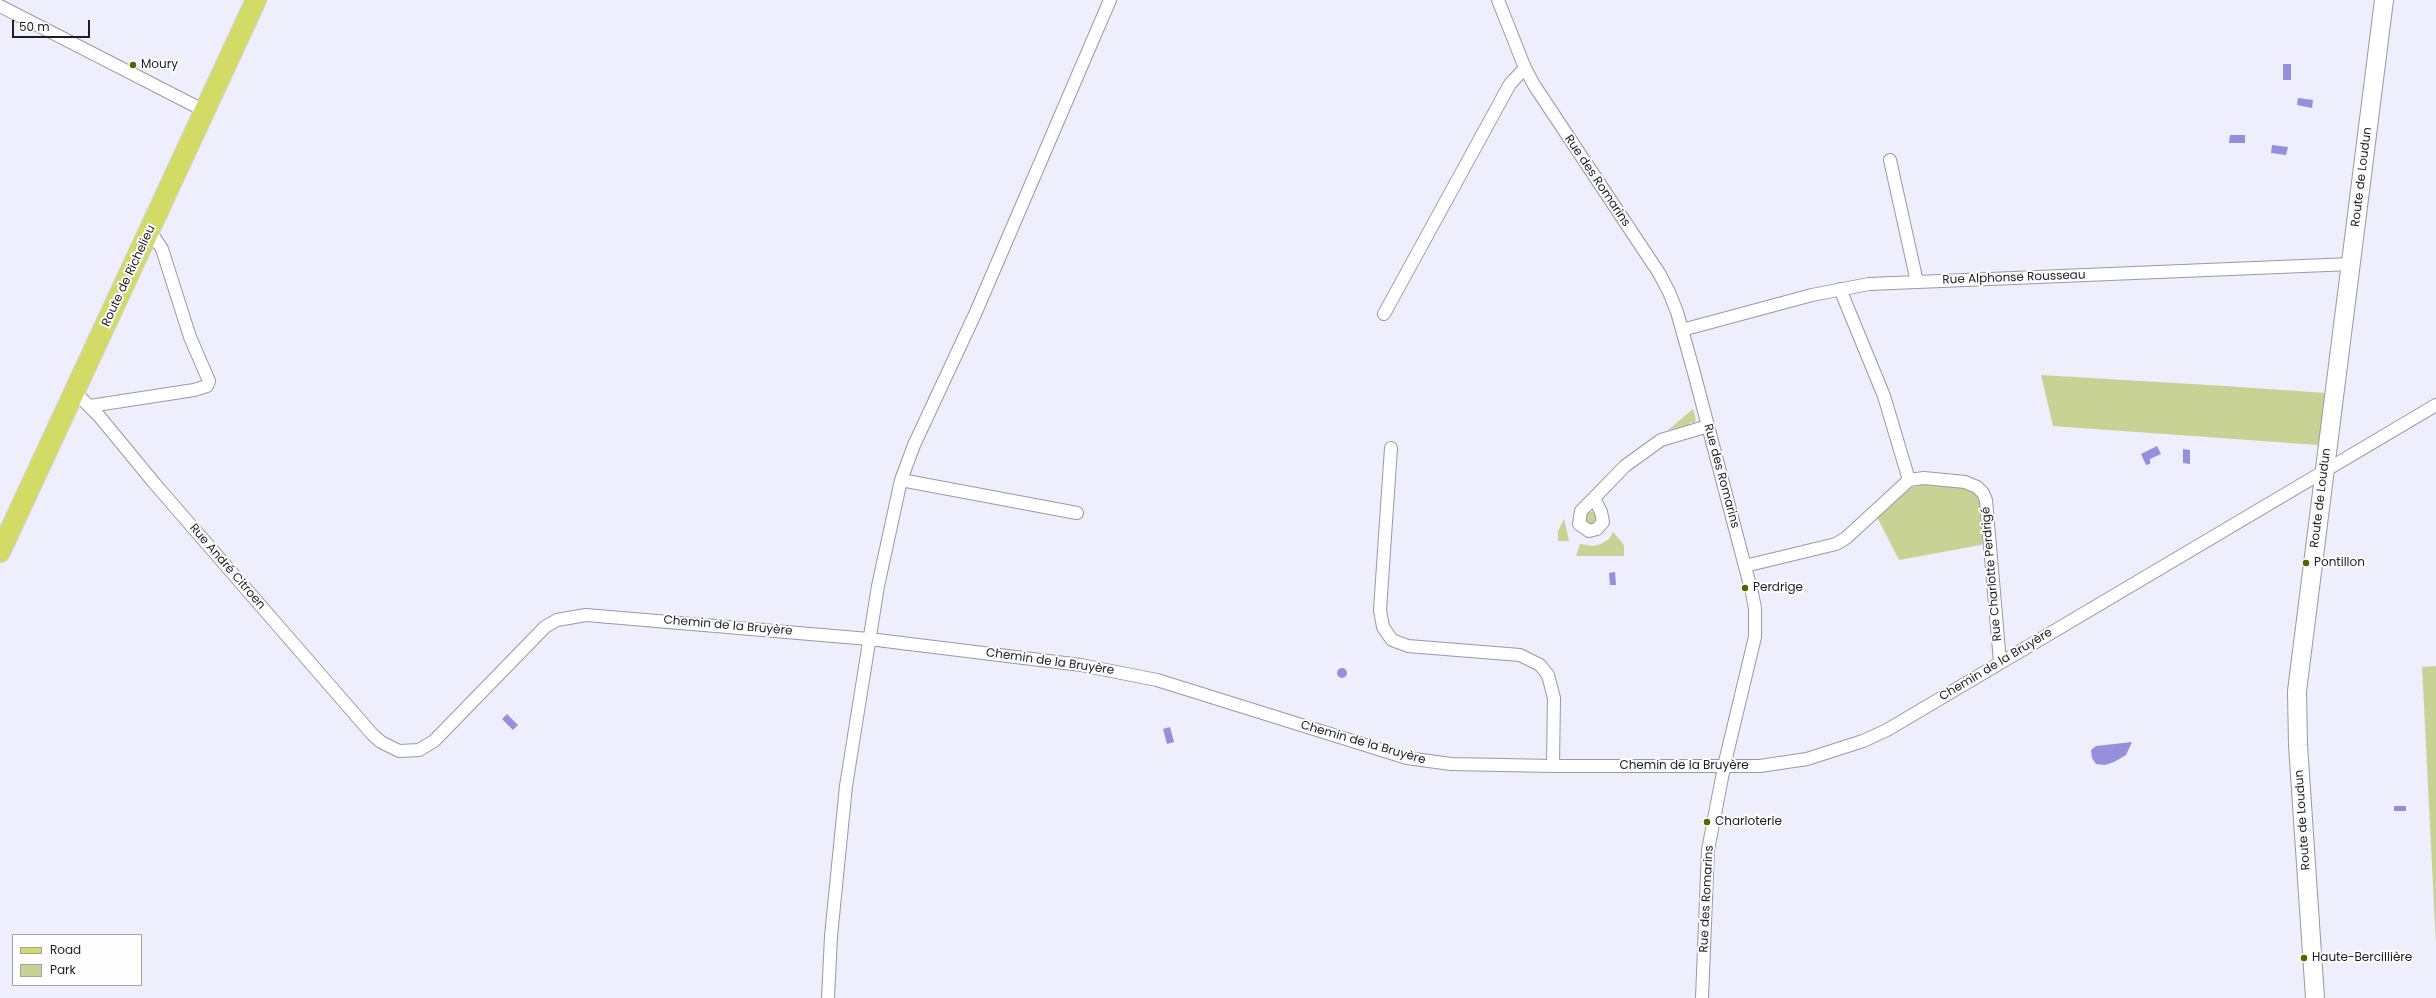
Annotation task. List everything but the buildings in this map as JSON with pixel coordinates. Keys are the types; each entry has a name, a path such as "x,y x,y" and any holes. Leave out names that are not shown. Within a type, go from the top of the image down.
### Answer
{"main road":[{"name":"Route de Richelieu","path":"0,552 256,0"},
{"name":"Route de Loudun","path":"2315,998 2297,714 2299,669 2384,0"}],"street":[{"path":"828,998 831,936 846,786 883,559 901,480 914,445 976,312 1110,0"},
{"name":"Rue des Romarins","path":"1498,0 1525,68 1544,102 1659,273 1669,292 1682,330 1755,608 1754,637 1724,767 1707,858 1702,998"},
{"path":"0,6 205,111"},
{"path":"1384,314 1510,84 1525,68"},
{"path":"1890,160 1917,282"},
{"path":"90,406 194,390 207,386 209,381 190,337 162,249 150,231"},
{"name":"Rue Alphonse Rousseau","path":"1682,330 1840,289 1868,284 2351,264"},
{"path":"1745,566 1836,544 1846,538 1899,487 1909,480 1884,396 1840,289"},
{"name":"Rue André Citroen","path":"74,391 90,406 160,490 381,742"},
{"name":"Chemin de la Bruyère","path":"381,742 399,751 409,752 430,744 534,637 557,620 571,616 619,616 869,639 1120,671 1204,694 1406,758 1451,764 1724,767 1782,764 1807,759 1856,744 1887,730 2436,405"},
{"path":"1594,498 1625,466 1648,448 1671,436 1708,426"},
{"path":"1391,448 1380,610 1383,627 1392,640 1408,646 1520,655 1530,658 1540,665 1548,675 1554,698 1553,766"},
{"name":"Rue Charlotte Perdrigé","path":"1909,480 1924,478 1965,482 1977,487 1983,493 1986,500 2000,662"},
{"path":"901,480 1077,513"}],"green space":[{"path":"2041,375 2326,393 2318,445 2053,426"},
{"path":"1693,409 1696,420 1694,423 1691,422 1688,425 1668,430"},
{"path":"1927,484 1969,487 1981,500 1986,544 1899,560 1877,517 1908,488"},
{"path":"1588,511 1596,513 1598,523 1586,526 1584,514"},
{"path":"1564,519 1569,541 1558,541 1558,531"},
{"path":"1613,532 1624,545 1624,556 1576,556 1580,544 1593,546 1601,544 1609,539"},
{"path":"2436,666 2436,945 2422,667"}],"shaded area":[{"path":"2283,64 2291,64 2291,80 2283,80"},
{"path":"2298,98 2313,100 2312,108 2297,105"},
{"path":"2230,135 2245,135 2245,143 2229,143"},
{"path":"2272,145 2288,147 2286,155 2271,153"},
{"path":"2157,446 2161,454 2150,459 2150,464 2146,465 2141,454"},
{"path":"2183,449 2190,450 2190,464 2183,463"},
{"path":"1615,572 1616,585 1610,585 1609,573"},
{"path":"1342,668 1347,673 1342,678 1337,673"},
{"path":"507,714 518,725 513,730 502,719"},
{"path":"1170,727 1174,742 1167,744 1163,729"},
{"path":"2132,742 2126,755 2114,762 2105,765 2096,764 2092,758 2091,750 2096,746"},
{"path":"2394,806 2406,806 2406,811 2394,811"}],"place":[{"name":"Moury","path":"133,65"},
{"name":"Pontillon","path":"2306,563"},
{"name":"Perdrige","path":"1745,588"},
{"name":"Charloterie","path":"1707,822"},
{"name":"Haute-Bercillière","path":"2304,958"}]}
